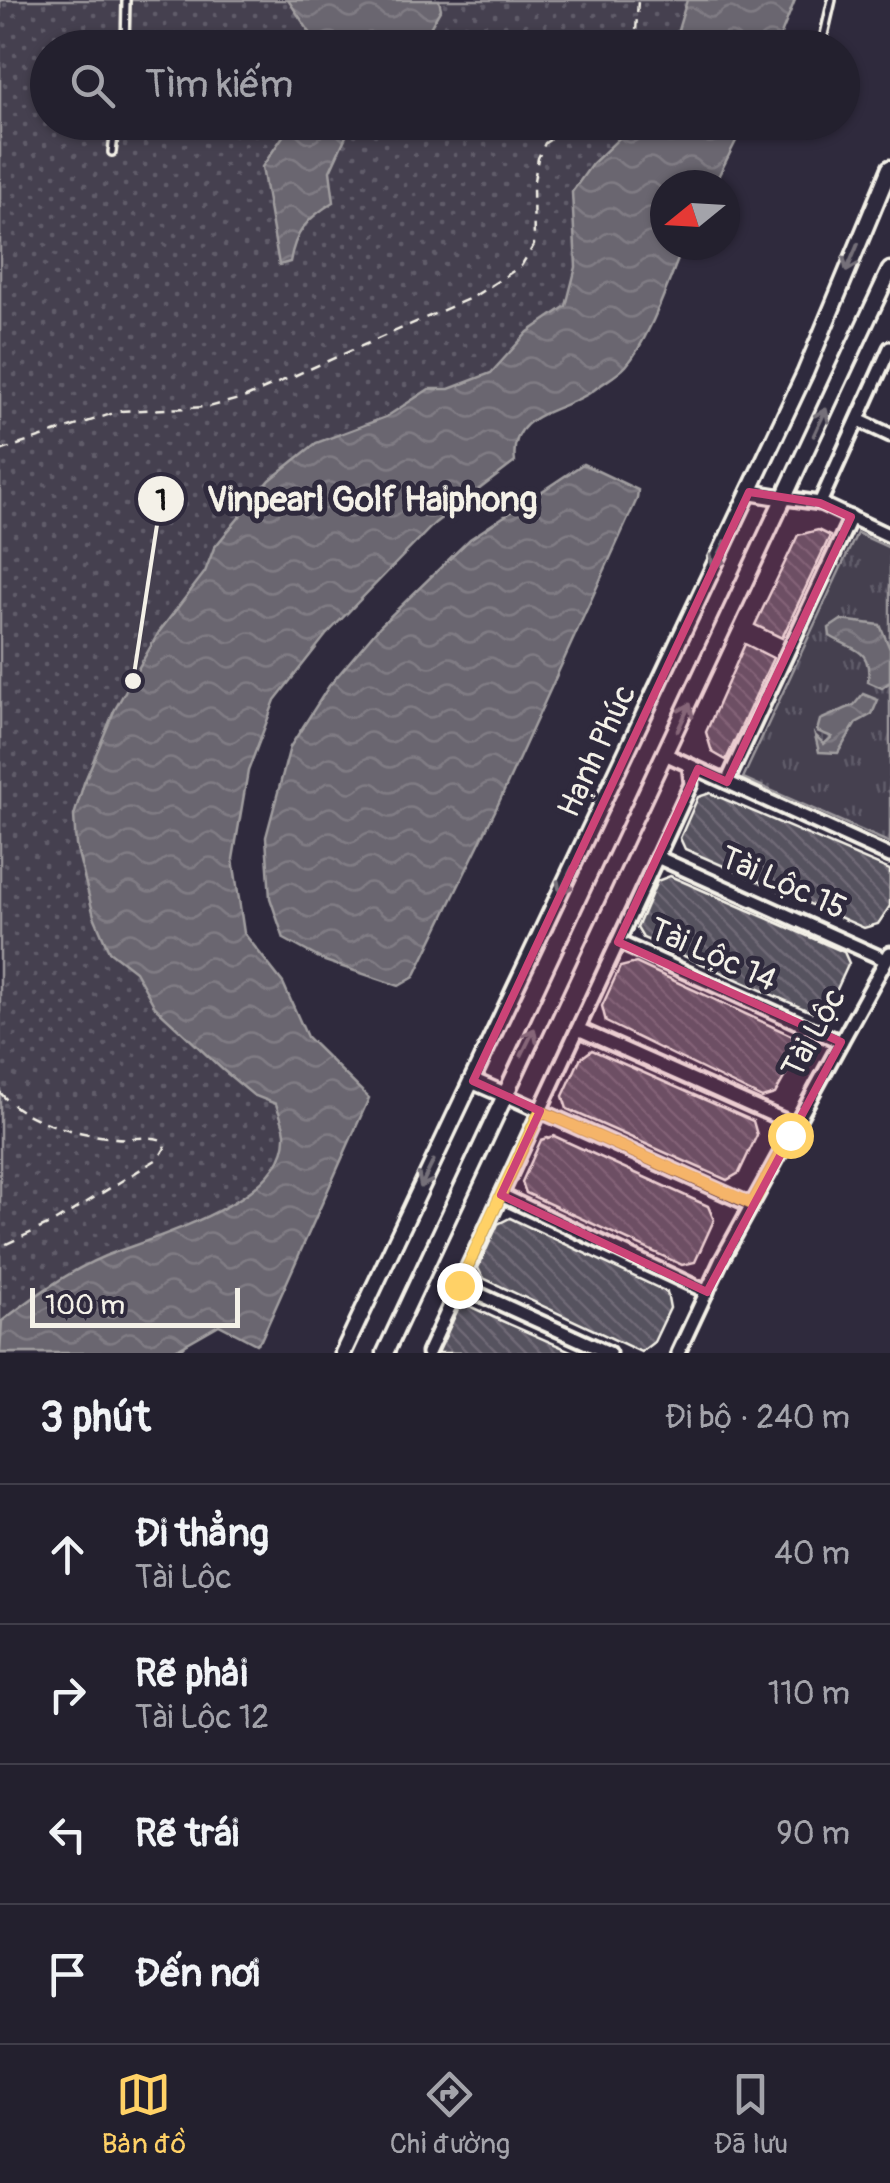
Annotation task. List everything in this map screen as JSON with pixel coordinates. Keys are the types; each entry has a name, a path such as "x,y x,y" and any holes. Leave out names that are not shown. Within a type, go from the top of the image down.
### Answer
{"street":[{"name":"Hạnh Phúc","path":"342,1353 804,373 890,168"},
{"name":"Hạnh Phúc","path":"385,1353 890,270"},
{"path":"820,503 890,348"},
{"path":"858,420 890,435"},
{"path":"748,492 820,503 890,536"},
{"path":"727,782 851,517"},
{"path":"667,755 890,856"},
{"path":"428,1353 691,784 689,765"},
{"name":"Tài Lộc 15","path":"657,857 888,956"},
{"name":"Tài Lộc 14","path":"618,942 841,1042"},
{"name":"Tài Lộc","path":"678,1353 752,1204 888,956"},
{"path":"578,1029 795,1125"},
{"path":"472,1081 752,1204"},
{"path":"501,1195 706,1292"},
{"path":"459,1285 609,1353"}],"lane":[{"path":"125,30 126,0"},
{"path":"825,30 832,0"},
{"path":"112,152 114,140"}],"path":[{"path":"636,30 638,0"},
{"path":"0,452 120,410 209,407 246,397 488,289 521,266 534,246 532,186 538,158 550,140"},
{"path":"0,1092 11,1106 56,1124 115,1138 153,1137 162,1140 165,1148 159,1158 56,1221 0,1247"}],"highlighted area":[{"path":"749,492 820,503 851,517 727,782 698,769 618,942 841,1042 707,1292 501,1195 540,1111 473,1081"}],"green space":[{"path":"0,0 707,0 700,30 30,30 30,140 658,140 599,291 470,419 181,816 310,1145 199,1329 177,1353 0,1353"},
{"path":"857,533 890,548 890,843 743,778"}],"water":[{"path":"288,0 439,0 441,9 429,30 308,30"},
{"path":"687,0 795,0 783,30 678,30"},
{"path":"280,140 344,140 330,171 334,202 316,214 299,234 290,262 279,265 262,167"},
{"path":"617,140 736,140 722,170 650,170 650,260 678,260 651,325 623,369 582,397 541,415 520,432 515,462 435,523 326,635 275,700 248,771 233,859 244,933 283,983 307,1037 369,1098 261,1340 256,1344 219,1325 170,1353 0,1353 2,1321 52,1285 91,1262 184,1227 242,1197 265,1178 280,1157 285,1133 276,1104 253,1095 155,1007 135,971 109,951 94,916 76,845 74,816 114,711 159,632 205,572 214,548 270,480 316,443 386,417 429,389 449,389 491,373 528,332 566,306 576,267 572,192 592,164"},
{"path":"583,464 638,490 637,499 495,811 414,977 399,986 325,961 284,939 270,898 266,837 290,747 329,686 380,626 470,539"},
{"path":"841,620 880,625 890,649 890,682 882,688 868,682 864,656 830,636 829,628"},
{"path":"863,694 878,700 872,714 856,723 838,753 819,752 815,735 824,744 832,737 817,731 820,720 854,705"}],"building":[{"path":"818,530 830,536 782,638 755,625 798,535"},
{"path":"745,644 773,658 726,760 712,752 706,732"},
{"path":"710,793 890,870 890,906 878,924 864,928 685,849 680,838 698,797"},
{"path":"670,876 844,952 849,963 827,1011 818,1015 643,938 637,928 657,881"},
{"path":"636,963 795,1037 800,1049 775,1094 762,1098 606,1022 602,1006 620,967"},
{"path":"592,1050 753,1121 757,1135 739,1173 727,1180 567,1109 563,1096 580,1059"},
{"path":"554,1136 708,1206 714,1220 695,1262 682,1265 526,1193 522,1182 541,1140"},
{"path":"510,1218 667,1292 670,1308 654,1342 641,1352 483,1278 478,1268 498,1224"},
{"path":"467,1305 575,1353 438,1353 458,1309"}],"place":[{"name":"Vinpearl Golf Haiphong","path":"133,681"}],"route":[{"path":"459,1285 540,1111 752,1204 790,1135"}]}
